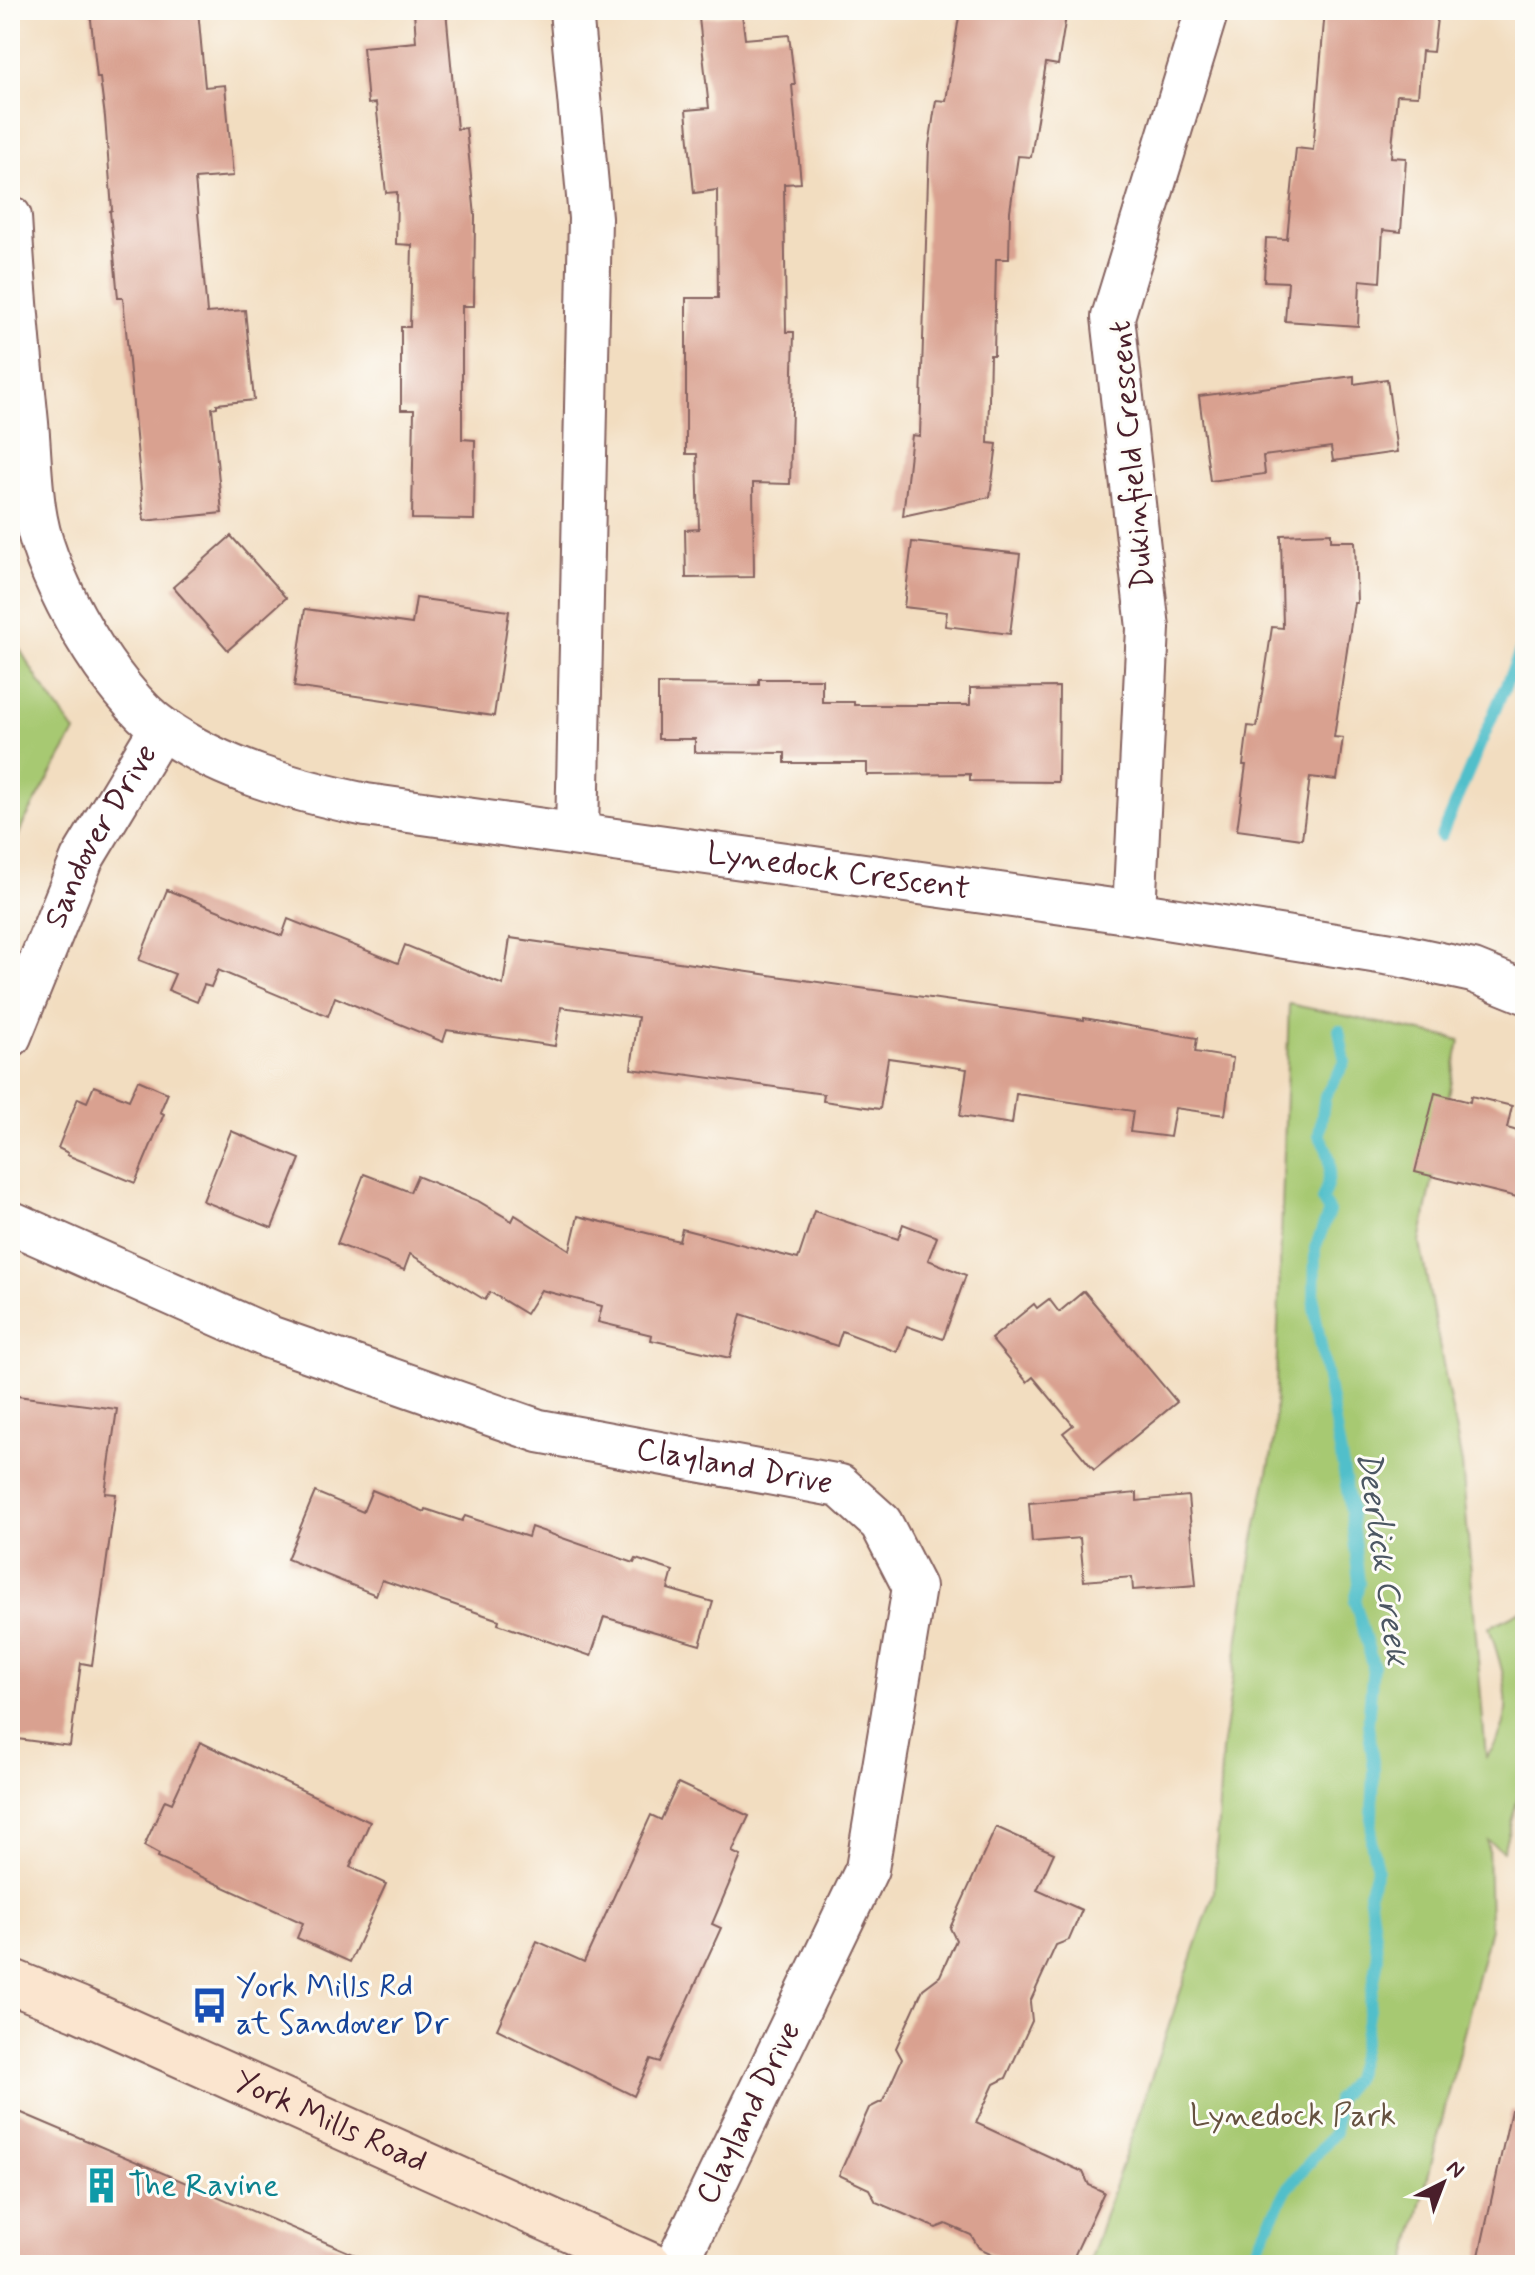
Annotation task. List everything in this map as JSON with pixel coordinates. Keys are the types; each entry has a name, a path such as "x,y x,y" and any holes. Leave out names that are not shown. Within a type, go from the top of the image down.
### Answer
{"main road":[{"name":"York Mills Road","path":"10,1981 650,2265"}],"street":[{"path":"571,10 590,218 577,834"},
{"name":"Dukinfield Crescent","path":"1134,913 1148,628 1113,317 1207,10"},
{"name":"Lynedock Crescent","path":"10,217 36,521 56,579 120,688 161,728 240,770 297,790 366,805 1134,913 1413,958 1473,971 1525,992"},
{"name":"Sandover Drive","path":"10,1036 82,859 161,728"},
{"name":"Clayland Drive","path":"10,1222 269,1337 539,1431 840,1486 881,1523 914,1587 867,1869 676,2265"}],"green space":[{"path":"10,633 75,732 23,824 10,858"},
{"name":"Lynedock Park","path":"1289,1004 1460,1040 1420,1243 1462,1464 1486,1757 1497,1742 1506,1710 1503,1677 1489,1627 1525,1609 1525,1773 1503,1851 1488,1841 1490,1928 1406,2265 1088,2265 1214,1892 1222,1750 1253,1544 1274,1443"}],"building":[{"path":"90,10 198,10 205,87 225,85 233,176 195,179 207,313 245,310 254,400 217,404 212,408 222,513 144,521 123,298 118,298 105,117 100,78 97,78"},
{"path":"414,10 446,10 457,129 466,128 475,216 474,306 462,306 462,439 475,440 474,520 412,519 414,410 401,410 401,327 410,327 412,245 396,244 397,192 386,193 376,103 368,104 363,47 416,42"},
{"path":"960,10 1067,10 1058,65 1046,63 1031,157 1018,156 1010,211 1009,259 996,259 988,443 997,444 990,497 903,516 912,435 920,436 929,146 936,100 946,101"},
{"path":"1325,10 1438,10 1433,52 1422,51 1418,96 1397,95 1391,157 1406,158 1401,232 1383,230 1380,282 1360,280 1358,326 1285,321 1288,282 1264,281 1266,238 1287,239 1296,148 1313,150"},
{"path":"742,14 745,39 789,35 795,85 792,85 801,183 784,184 786,332 794,332 790,484 753,483 754,577 686,578 685,530 699,529 697,454 686,454 686,298 718,298 717,190 694,193 686,110 709,108 699,18"},
{"path":"1354,376 1354,384 1387,379 1397,452 1333,461 1331,447 1263,456 1265,474 1210,481 1199,396"},
{"path":"1331,533 1331,541 1355,541 1357,603 1354,603 1334,737 1343,738 1337,780 1310,777 1302,839 1237,830 1248,726 1257,727 1272,627 1283,628 1281,535"},
{"path":"231,536 286,598 228,650 173,587"},
{"path":"912,542 1020,554 1010,634 945,626 947,612 904,607"},
{"path":"416,598 509,611 494,716 294,687 305,609 412,624"},
{"path":"759,679 822,679 822,702 854,702 854,705 970,705 970,688 1059,687 1058,782 970,781 970,774 867,775 867,763 785,763 785,753 695,752 695,739 658,739 658,684 759,685"},
{"path":"167,890 282,936 288,919 398,963 405,945 503,985 510,938 1084,1018 1197,1038 1195,1052 1233,1058 1225,1115 1175,1108 1170,1137 1130,1132 1133,1111 1016,1094 1012,1124 960,1116 967,1069 888,1058 880,1109 823,1101 824,1094 631,1069 638,1017 561,1007 555,1046 447,1030 443,1042 335,997 328,1016 218,970 211,987 204,985 197,1002 168,990 175,974 139,960"},
{"path":"138,1080 168,1093 160,1112 164,1114 135,1183 67,1155 58,1148 78,1098 87,1102 94,1086 129,1100"},
{"path":"1435,1093 1470,1102 1471,1096 1512,1106 1507,1128 1525,1133 1525,1199 1415,1172"},
{"path":"231,1131 300,1159 272,1228 203,1201"},
{"path":"364,1174 410,1192 417,1176 478,1201 512,1221 515,1215 570,1250 578,1216 679,1241 682,1229 798,1259 814,1211 898,1239 903,1224 937,1237 928,1260 966,1275 943,1339 907,1326 897,1352 842,1331 837,1346 741,1314 730,1358 651,1340 652,1335 598,1322 602,1306 541,1290 526,1314 490,1292 485,1300 410,1254 404,1270 337,1244"},
{"path":"1084,1291 1177,1402 1094,1470 1063,1433 1073,1425 1033,1377 1027,1382 991,1339 1034,1304 1037,1308 1049,1299 1059,1312"},
{"path":"17,1396 117,1409 105,1493 116,1494 92,1665 81,1663 70,1746 10,1738 10,1449"},
{"path":"372,1490 425,1512 426,1509 462,1521 465,1516 528,1537 531,1527 634,1563 636,1559 673,1571 668,1589 713,1602 700,1645 604,1617 591,1656 382,1580 376,1595 287,1559 315,1492 363,1512"},
{"path":"1137,1493 1137,1501 1188,1496 1196,1585 1133,1590 1132,1577 1084,1581 1080,1538 1032,1542 1029,1503"},
{"path":"200,1742 370,1822 350,1867 386,1884 350,1962 297,1938 303,1923 158,1857 159,1854 144,1846 165,1800 172,1803"},
{"path":"678,1783 749,1816 732,1852 741,1856 712,1924 721,1928 660,2062 651,2059 634,2096 497,2029 537,1941 584,1962 651,1815 661,1820"},
{"path":"996,1827 1054,1853 1037,1890 1082,1910 1069,1940 1056,1945 1030,2002 1032,2021 1006,2078 994,2084 976,2123 1083,2172 1089,2185 1104,2192 1070,2265 1017,2265 979,2248 971,2235 946,2224 936,2228 876,2202 869,2189 839,2175 869,2108 883,2101 902,2059 896,2048 923,1989 940,1976 956,1940 950,1928"},
{"name":"The Ravine","path":"10,2108 379,2265 10,2265"},
{"path":"1511,2110 1525,2111 1525,2265 1477,2265"}],"waterway":[{"name":"Deerlick Creek","path":"1441,836 1525,640"},
{"name":"Deerlick Creek","path":"1248,2265 1287,2189 1335,2132 1337,2099 1354,2078 1361,2054 1378,1958 1369,1892 1377,1868 1371,1842 1374,1769 1368,1724 1373,1665 1355,1602 1359,1583 1351,1512 1314,1307 1315,1248 1329,1212 1322,1200 1330,1174 1330,1159 1319,1135 1325,1096 1345,1062 1339,1030"}],"place":[{"name":"York Mills Rd at Sandover Dr","path":"210,2005"},
{"name":"The Ravine","path":"102,2186"}]}
